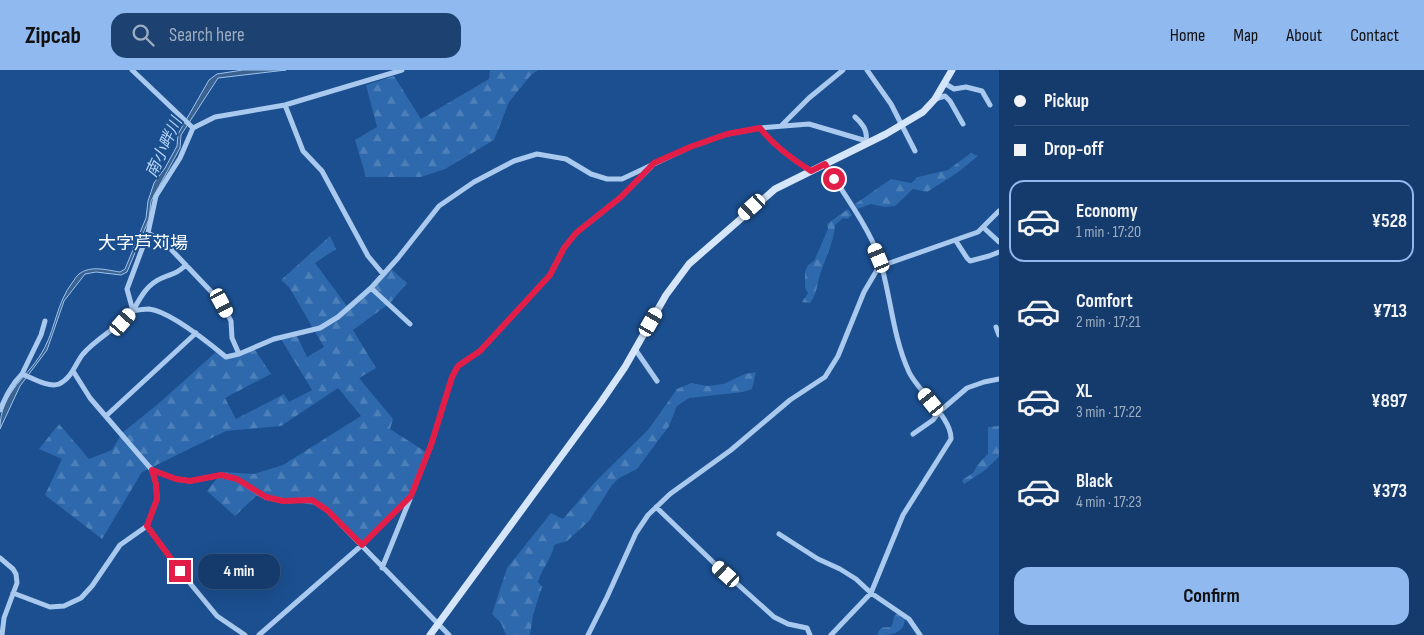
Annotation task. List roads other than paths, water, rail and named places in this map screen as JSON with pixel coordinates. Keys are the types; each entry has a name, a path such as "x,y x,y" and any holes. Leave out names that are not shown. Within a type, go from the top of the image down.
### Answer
{"street":[{"path":"132,70 192,127"},
{"path":"133,311 127,289 148,233 158,192 180,158 192,127 215,117 285,105 402,70"},
{"path":"781,126 843,70"},
{"path":"867,70 891,104 915,151"},
{"path":"430,635 601,402 635,349 666,295 689,264 779,186 902,126 923,112 935,100 952,70"},
{"path":"944,83 954,89 966,87 982,91 990,105"},
{"path":"935,100 944,96 950,101 963,124"},
{"path":"285,105 303,151 322,171 368,256 384,274"},
{"path":"855,117 862,123 868,141"},
{"path":"133,311 150,309 163,314 196,333 226,356 239,354 274,339 320,328 338,317 384,274 439,206 474,182 514,160 537,154 566,159 591,174 607,179 622,179 690,147 727,134 760,128 809,124 868,141"},
{"path":"760,128 770,140 811,171"},
{"path":"382,568 431,445 452,377 458,366 480,351 550,275 564,248 576,233 621,197 654,163"},
{"path":"825,164 871,238 881,267 902,355 913,380 939,412 952,432 952,439 903,515 871,593 831,635"},
{"path":"588,635 641,523 656,507 731,450 790,400 825,377 838,356 864,292 878,270 881,267 970,236 984,228 999,211"},
{"path":"984,228 999,242"},
{"path":"148,233 165,243 222,303 232,321 232,338 239,354"},
{"path":"956,241 970,261 999,252"},
{"path":"22,374 50,385 59,384 73,371 83,354 123,322 133,311 148,287 161,278 177,273 186,265"},
{"path":"371,288 410,324"},
{"path":"0,410 14,381 22,374 41,336 45,321"},
{"path":"996,327 999,335"},
{"path":"106,416 196,333"},
{"path":"635,349 657,381"},
{"path":"13,593 50,607 64,606 81,598 92,586 120,546 147,526 157,499 156,484 152,470 90,398 73,371"},
{"path":"913,434 933,420 939,412 967,388 999,379"},
{"path":"152,470 176,479 190,481 221,475 237,479 266,497 283,501 312,500 327,510 449,635"},
{"path":"259,635 362,545 411,496"},
{"path":"656,507 714,563 774,616 788,624 807,628 810,635"},
{"path":"147,526 180,571 217,616 245,635"},
{"path":"779,534 818,559 846,572 871,593 909,618 920,635"},
{"path":"0,558 13,569 16,574 17,583 4,618 2,635"}],"district":[{"name":"大字芦苅場","path":"143,243"}],"water label":[{"name":"南小畔川","path":"163,147"}]}
